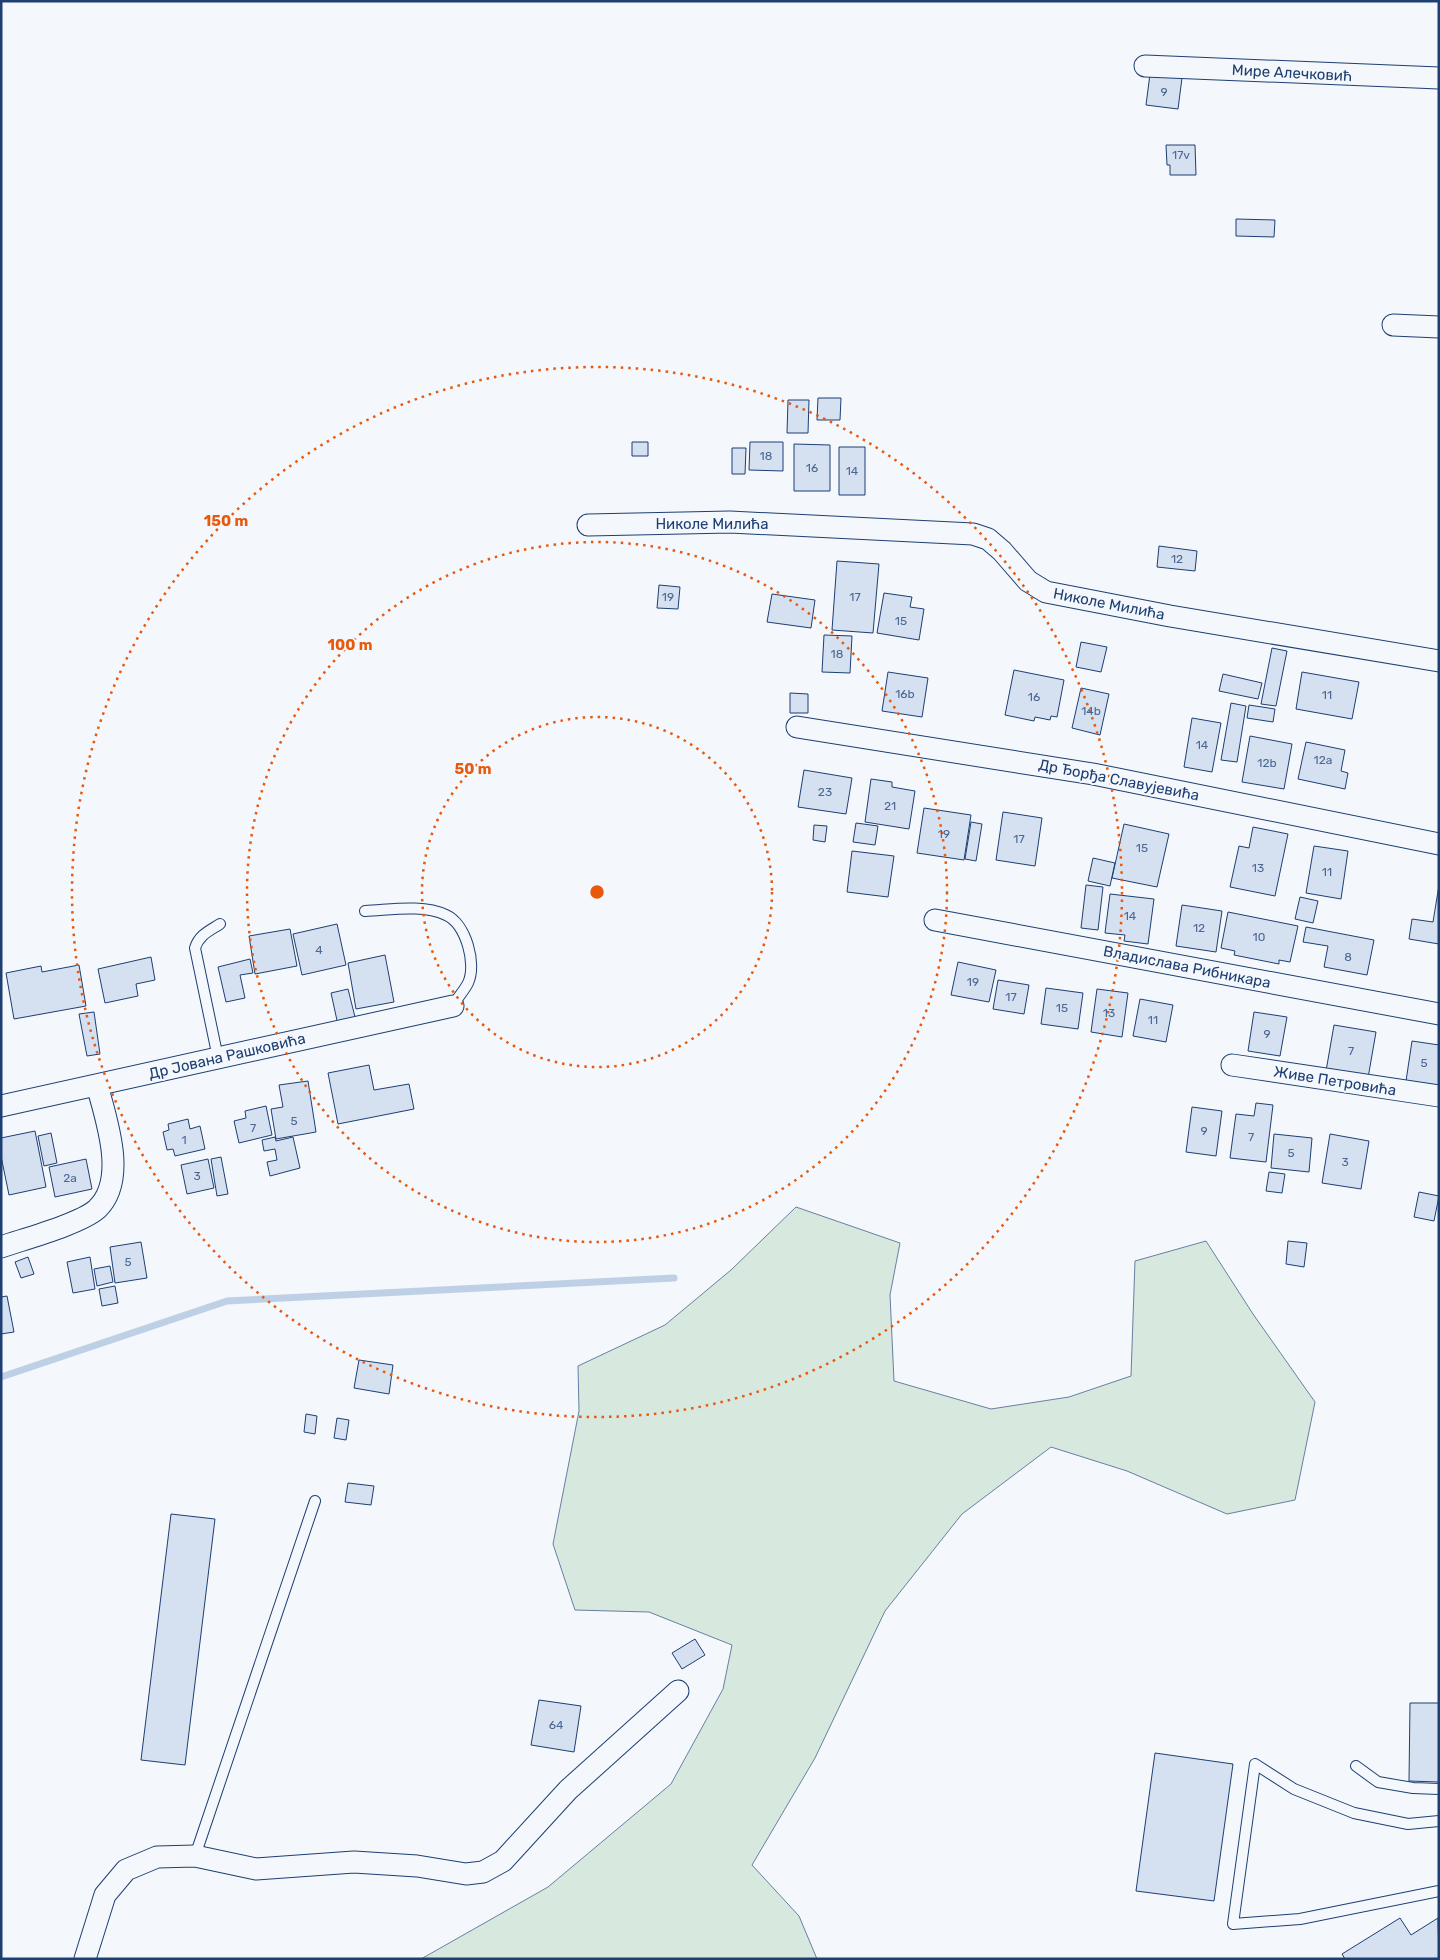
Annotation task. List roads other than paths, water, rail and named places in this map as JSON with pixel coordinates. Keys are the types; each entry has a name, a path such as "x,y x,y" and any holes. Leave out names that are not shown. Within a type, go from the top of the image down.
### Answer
{"street":[{"name":"Мире Алечковић","path":"1145,66 1439,78"},
{"path":"1393,325 1439,327"},
{"name":"Николе Милића","path":"588,525 730,522 973,534 988,539 1002,550 1028,581 1046,592 1170,616 1439,661"},
{"name":"Др Ђорђа Славујевића","path":"797,727 1093,774 1439,844"},
{"name":"Владислава Рибникара","path":"935,920 1439,1014"},
{"name":"Др Јована Рашковића","path":"1,1106 453,1006"},
{"name":"Живе Петровића","path":"1232,1065 1439,1096"},
{"path":"1,1247 66,1225 97,1209 109,1190 112,1168 112,1140 97,1085"},
{"path":"85,1959 105,1895 126,1870 157,1857 196,1856 256,1869 354,1862 417,1866 466,1874 483,1872 503,1861 568,1790 678,1691"}],"lane":[{"path":"365,911 424,909 447,915 458,925 466,942 471,961 469,983 453,1006"},
{"path":"218,1058 195,948 198,939 203,934 220,924"},
{"path":"196,1856 315,1501"},
{"path":"1439,1820 1408,1824 1354,1813 1294,1789 1255,1764 1232,1924 1300,1919 1439,1891"},
{"path":"1356,1766 1378,1782 1413,1788 1439,1789"}],"waterway":[{"path":"1,1377 227,1301 674,1278"}]}
